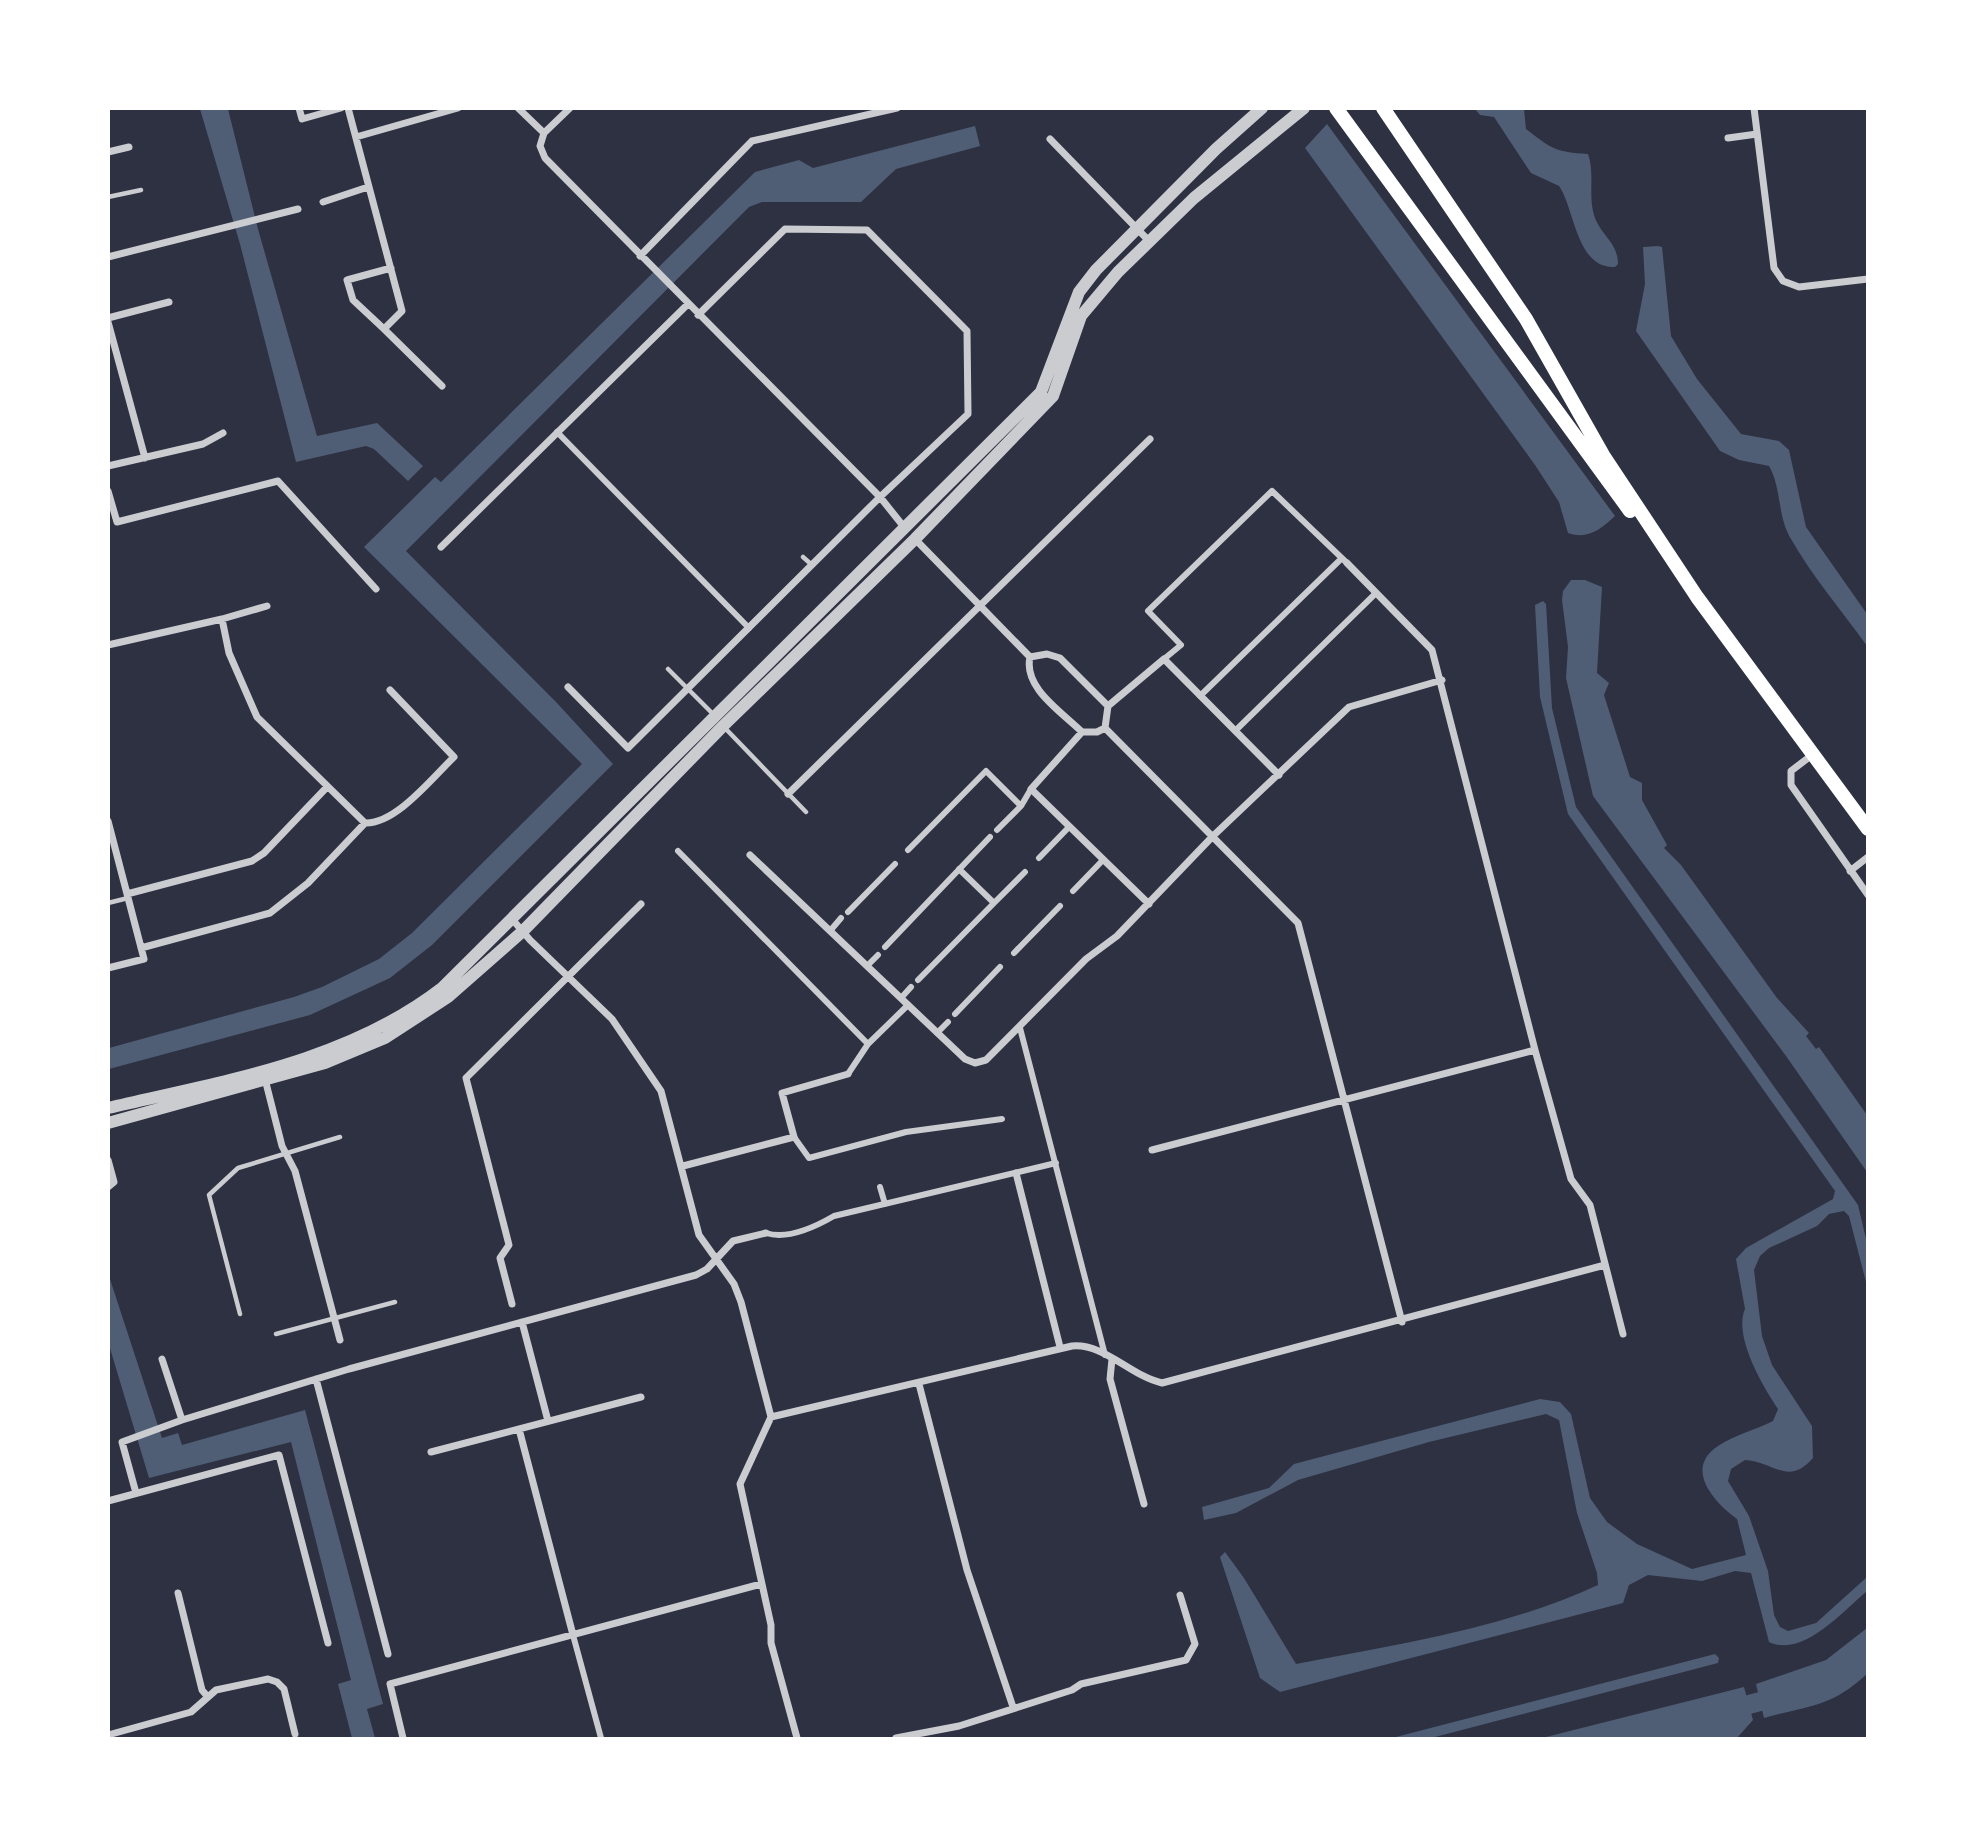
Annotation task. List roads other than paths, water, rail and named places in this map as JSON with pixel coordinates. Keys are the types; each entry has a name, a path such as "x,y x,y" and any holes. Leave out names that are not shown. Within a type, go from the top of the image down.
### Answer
{"main road":[{"path":"1336,108 1593,464 1698,597"},
{"path":"1383,108 1526,319 1603,455 1698,597 1867,829"}],"street":[{"path":"299,108 302,119 341,108"},
{"path":"348,108 402,310 384,328"},
{"path":"356,137 458,108"},
{"path":"518,108 544,133"},
{"path":"569,108 544,133 540,146 545,158 880,497 915,539 1030,657"},
{"path":"640,256 752,141 897,108"},
{"path":"108,1108 325,1063 385,1038 448,997 527,935 719,721 904,527 1041,392 1079,292 1105,257 1262,108"},
{"path":"108,1123 264,1076 328,1051 385,1027 442,988 719,721 915,539 1053,396 1081,316 1149,241 1194,198 1304,108"},
{"path":"1754,108 1774,268 1783,281 1799,287 1867,279"},
{"path":"1728,138 1757,134"},
{"path":"1050,139 1149,241"},
{"path":"108,152 129,147"},
{"path":"323,202 368,187"},
{"path":"108,257 298,209"},
{"path":"568,687 628,748 880,497 968,414 967,331 867,230 785,229 698,315"},
{"path":"391,268 347,280 353,300 442,386"},
{"path":"145,458 108,320 169,302"},
{"path":"440,547 688,304"},
{"path":"557,432 749,628"},
{"path":"108,466 202,444 223,433"},
{"path":"788,794 982,607 1150,439"},
{"path":"108,491 117,522 278,481 376,589"},
{"path":"1030,657 1028,668 1032,683 1082,732 1097,732 1104,728 1108,706 1181,645 1149,611 1272,491 1345,560 1432,650 1442,680 1535,1050 1572,1179 1590,1205 1623,1334"},
{"path":"1200,696 1345,560"},
{"path":"1235,731 1377,593"},
{"path":"108,645 267,606"},
{"path":"222,618 229,653 257,717 365,823 377,824 393,815 454,757 390,690"},
{"path":"1030,657 1047,654 1060,658 1108,706"},
{"path":"1164,659 1279,775"},
{"path":"750,855 965,1059 975,1063 986,1060 1086,958 1117,936 1213,836 1349,707 1442,680"},
{"path":"1104,728 1298,923 1402,1322"},
{"path":"997,830 1021,806 1031,789 1082,732"},
{"path":"1812,755 1791,771 1789,781 1867,895"},
{"path":"908,850 986,771 1021,806"},
{"path":"128,896 252,861 264,853 327,787"},
{"path":"1031,789 1149,904"},
{"path":"108,821 144,959 108,968"},
{"path":"141,948 270,913 308,883 365,823"},
{"path":"1039,858 1069,827"},
{"path":"885,947 990,837"},
{"path":"678,851 869,1044"},
{"path":"1850,871 1867,857"},
{"path":"1073,891 1103,860"},
{"path":"848,912 895,864"},
{"path":"960,869 994,903"},
{"path":"918,980 1025,872"},
{"path":"512,1304 500,1258 509,1245 466,1078 641,904"},
{"path":"1014,953 1060,906"},
{"path":"830,931 841,918"},
{"path":"512,919 612,1018 661,1091 699,1234 734,1284 741,1302 771,1417 768,1429 740,1484 771,1625 771,1643 797,1738"},
{"path":"867,966 878,955"},
{"path":"954,1014 1000,967"},
{"path":"901,998 911,987"},
{"path":"908,1004 869,1044 848,1074 782,1093 794,1137 808,1158 906,1132 1002,1119"},
{"path":"937,1032 948,1022"},
{"path":"1020,1028 1109,1357 1110,1379 1144,1504"},
{"path":"1152,1150 1535,1050"},
{"path":"264,1076 287,1154 295,1171 340,1340"},
{"path":"683,1166 794,1137"},
{"path":"108,1160 114,1182 108,1188"},
{"path":"135,1493 122,1442 182,1420 316,1379 696,1275 717,1260 733,1241 765,1233 776,1236 816,1226 834,1216 1056,1163"},
{"path":"1016,1173 1060,1347"},
{"path":"880,1187 885,1204"},
{"path":"771,1417 919,1384 1060,1347 1088,1345 1146,1379 1162,1383 1402,1322 1605,1265"},
{"path":"522,1322 548,1421"},
{"path":"162,1359 182,1420"},
{"path":"316,1379 387,1654"},
{"path":"919,1384 967,1570 1013,1707"},
{"path":"431,1452 641,1397"},
{"path":"519,1429 601,1738"},
{"path":"108,1501 279,1455 328,1643"},
{"path":"402,1738 390,1684 761,1584"},
{"path":"178,1592 202,1690 207,1696"},
{"path":"896,1738 958,1726 1072,1690 1081,1684 1175,1665 1186,1660 1195,1644 1180,1595"},
{"path":"108,1735 191,1712 216,1690 263,1679 273,1680 284,1689 295,1734"}],"lane":[{"path":"108,197 141,190"},
{"path":"803,557 812,565"},
{"path":"668,668 806,811"},
{"path":"108,903 128,896"},
{"path":"240,1314 209,1195 238,1168 340,1137"},
{"path":"276,1334 395,1302"}],"water":[{"path":"200,109 228,109 258,229 317,436 377,423 423,466 408,481 374,449 366,446 296,462 240,244"},
{"path":"1475,109 1524,109 1526,129 1542,141 1568,152 1588,154 1594,215 1615,250 1618,264 1615,267 1602,265 1584,248 1559,186 1531,173 1494,117 1480,115"},
{"path":"1327,124 1615,516 1599,529 1582,535 1568,533 1559,502 1535,465 1305,148"},
{"path":"975,126 980,146 896,169 861,202 762,202 749,207 406,551 557,703 613,764 432,945 390,978 310,1015 109,1069 109,1048 294,997 322,987 379,959 412,933 582,764 364,547 435,477 441,482 755,172 799,160 813,168"},
{"path":"1643,247 1662,247 1671,336 1697,379 1741,434 1779,441 1789,450 1806,527 1867,614 1867,646 1791,539 1783,521 1776,484 1769,466 1739,460 1720,451 1636,331 1645,284"},
{"path":"1571,580 1585,580 1602,587 1597,673 1609,683 1604,695 1630,777 1642,783 1642,800 1667,845 1664,848 1681,865 1777,998 1809,1033 1806,1036 1816,1049 1819,1047 1867,1115 1867,1172 1786,1056 1593,796 1566,678 1568,647 1562,600 1563,591"},
{"path":"1543,601 1546,604 1552,708 1576,807 1858,1205 1867,1243 1867,1286 1849,1216 1844,1211 1829,1214 1817,1226 1769,1248 1760,1256 1754,1270 1762,1336 1772,1365 1812,1426 1813,1458 1796,1471 1788,1472 1745,1460 1731,1469 1728,1481 1749,1516 1768,1571 1774,1615 1780,1627 1788,1631 1816,1623 1867,1577 1867,1591 1822,1630 1795,1644 1782,1645 1769,1642 1751,1573 1735,1571 1702,1581 1648,1575 1629,1585 1623,1603 1280,1692 1260,1678 1220,1557 1225,1552 1244,1578 1296,1664 1488,1624 1562,1600 1598,1585 1597,1573 1577,1513 1559,1420 1546,1414 1429,1442 1298,1480 1236,1513 1204,1520 1202,1507 1269,1488 1294,1464 1540,1399 1560,1402 1571,1414 1590,1498 1607,1522 1637,1544 1692,1569 1746,1555 1737,1519 1712,1495 1703,1475 1703,1465 1708,1455 1718,1446 1773,1421 1778,1409 1758,1375 1746,1347 1742,1320 1745,1309 1736,1259 1746,1248 1833,1199 1835,1191 1568,814 1540,697 1535,605"},
{"path":"108,1273 162,1438 178,1433 182,1445 305,1410 383,1704 367,1709 375,1738 352,1738 338,1684 351,1680 291,1442 149,1478 109,1345"},
{"path":"1867,1628 1867,1674 1842,1693 1819,1704 1764,1718 1756,1684 1826,1660"},
{"path":"1715,1654 1719,1658 1718,1663 1431,1738 1392,1738"},
{"path":"1744,1687 1753,1720 1737,1738 1542,1738"}],"waterway":[{"path":"1725,1711 1784,1695"}]}
